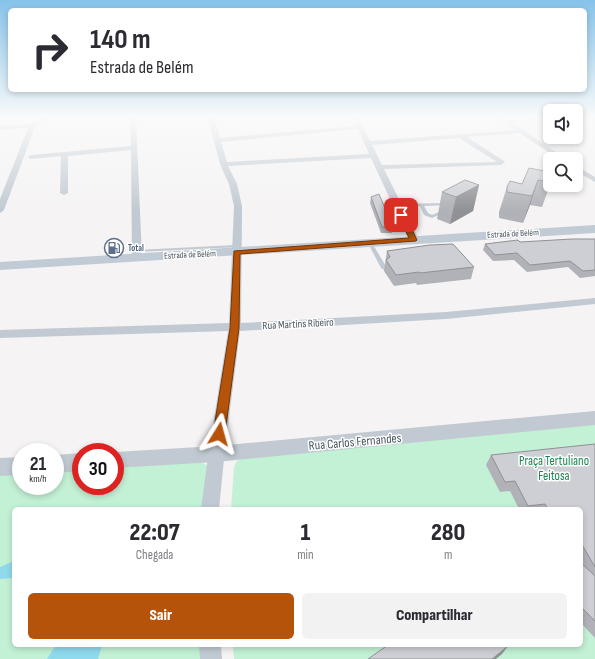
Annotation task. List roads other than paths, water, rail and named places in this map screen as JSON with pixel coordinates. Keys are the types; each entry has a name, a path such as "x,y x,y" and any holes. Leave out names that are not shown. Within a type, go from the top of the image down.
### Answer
{"main road":[{"name":"Estrada de Belém","path":"0,266 137,254 370,243 595,229"}],"street":[{"path":"0,210 23,150"},
{"path":"31,157 110,150"},
{"path":"134,150 137,254"},
{"path":"210,507 216,454 235,328 238,206 233,184 224,164 220,150"},
{"path":"372,150 396,205 414,240"},
{"path":"380,167 499,164 501,161 483,150"},
{"path":"64,193 65,153"},
{"path":"224,164 374,156"},
{"path":"583,172 595,180"},
{"name":"Rua Martins Ribeiro","path":"0,334 235,328 463,315 595,301"},
{"name":"Rua Carlos Fernandes","path":"124,459 216,454 595,418"},
{"path":"0,467 12,466"},
{"path":"210,647 211,659"}],"lane":[{"path":"396,205 449,204 451,207 432,217 426,214 422,205"},
{"path":"370,243 384,268"}],"water":[{"path":"12,562 12,578 0,579 0,567"},
{"path":"55,647 101,647 98,659 47,659"}],"place":[{"name":"Total","path":"114,248"}],"park label":[{"name":"Praça Tertuliano Feitosa","path":"554,468"}]}
